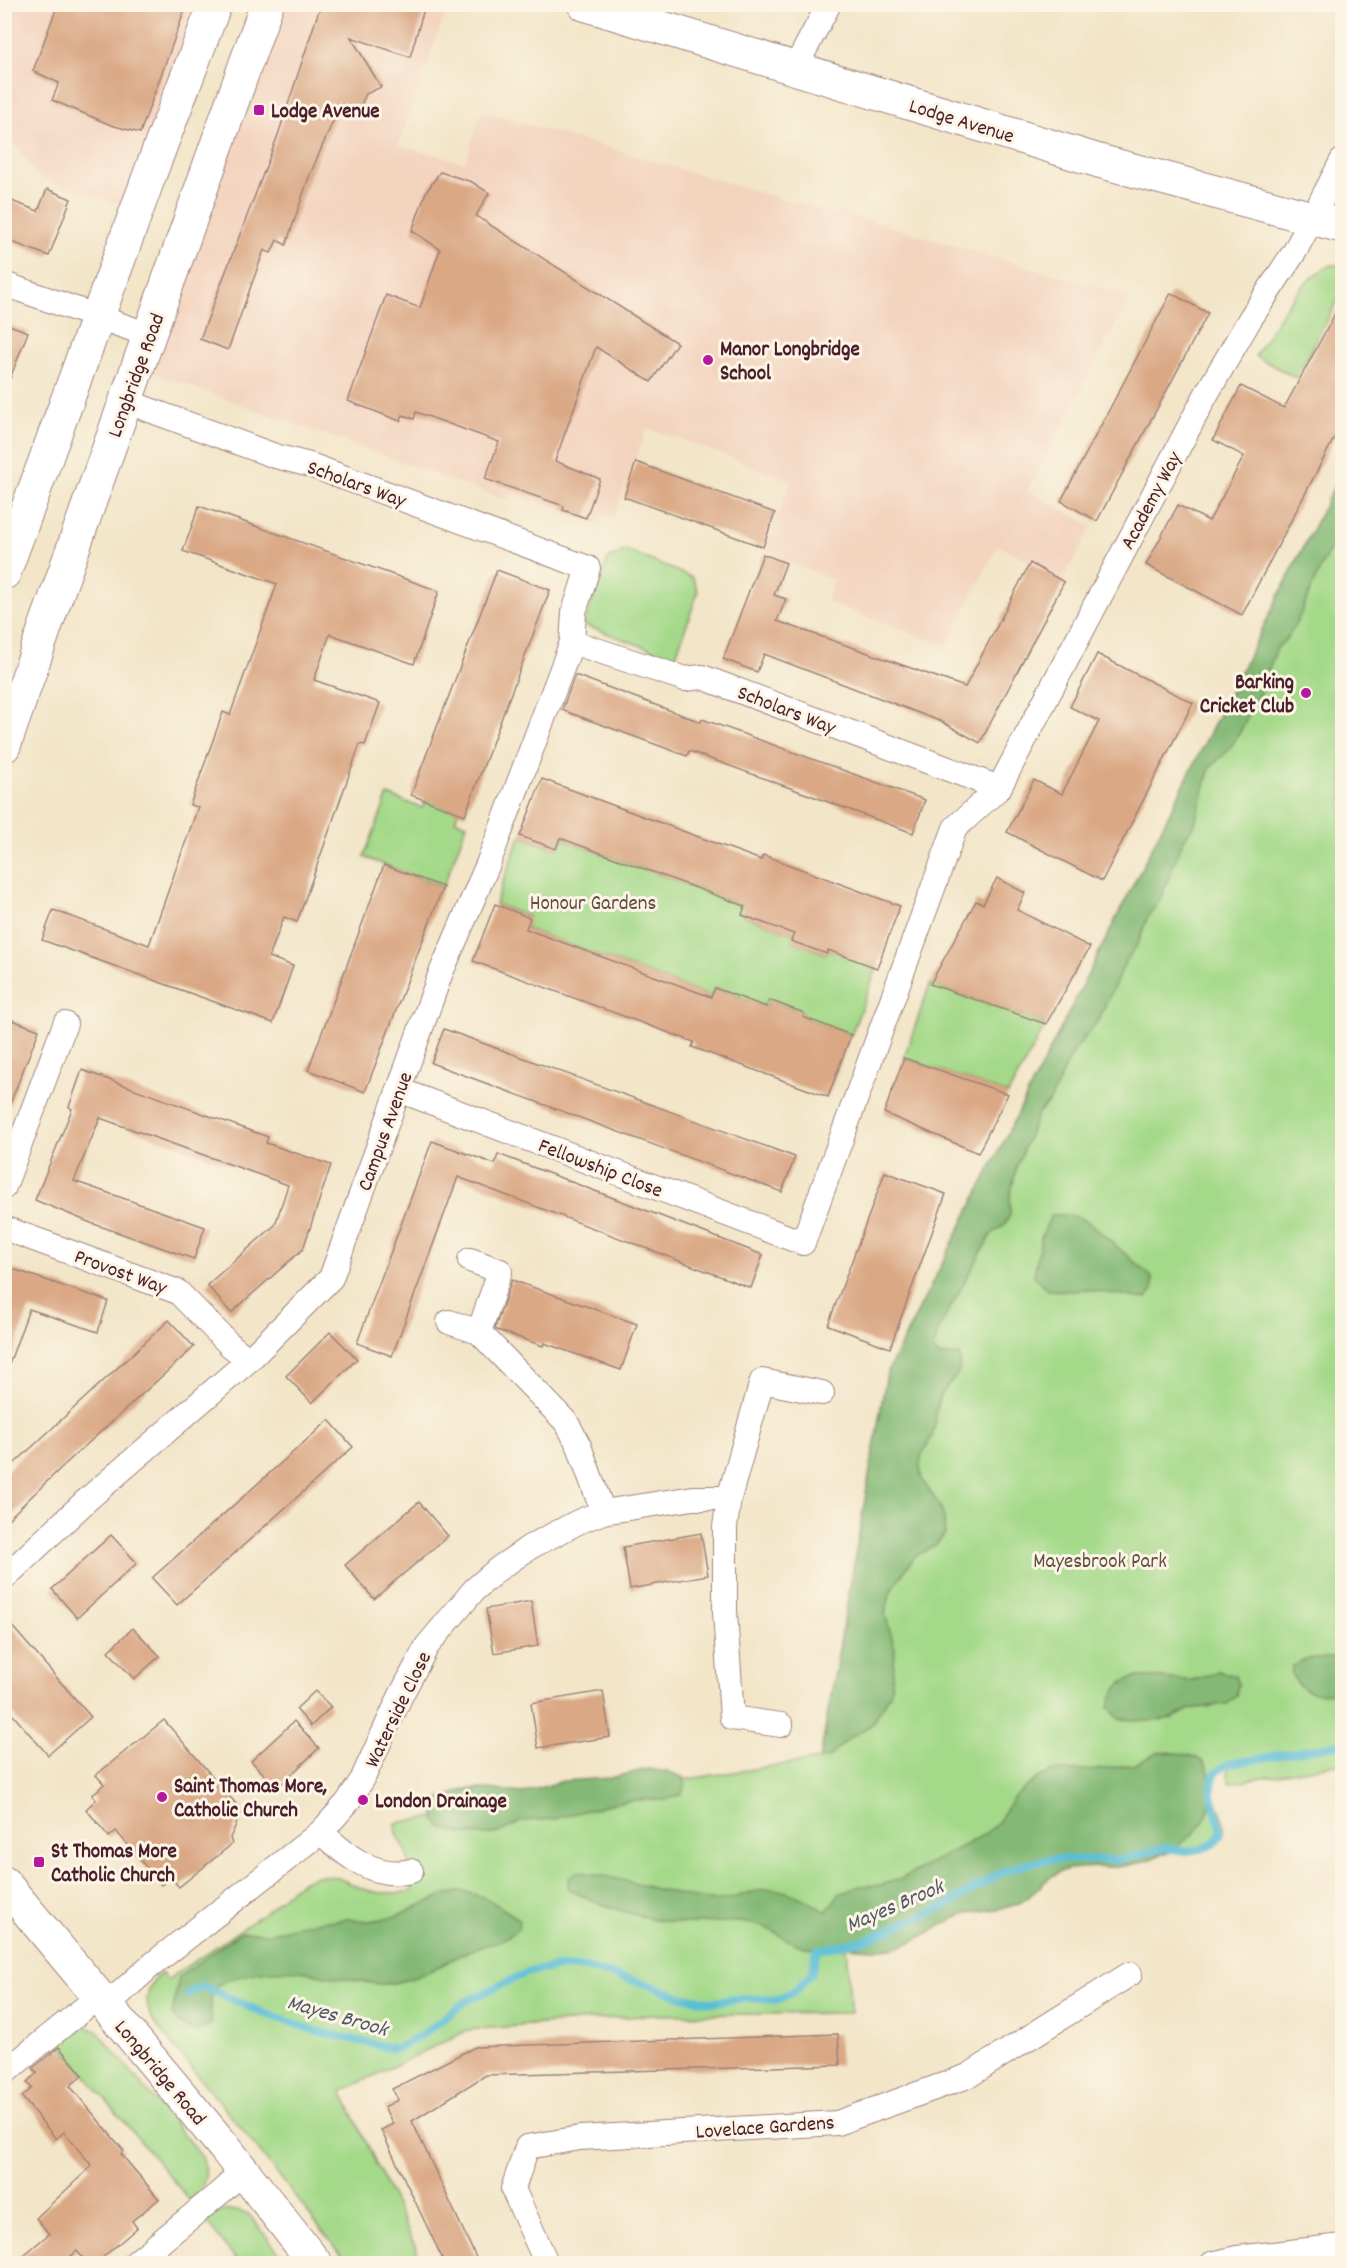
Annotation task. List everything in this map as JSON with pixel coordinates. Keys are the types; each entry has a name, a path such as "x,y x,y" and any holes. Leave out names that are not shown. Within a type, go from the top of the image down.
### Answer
{"main road":[{"path":"4,573 154,163 215,4"},
{"name":"Longbridge Road","path":"4,746 267,4"},
{"name":"Lodge Avenue","path":"584,4 794,70 1099,161 1328,222"},
{"name":"Longbridge Road","path":"4,1883 243,2171 316,2264"}],"street":[{"path":"794,70 829,4"},
{"name":"Academy Way","path":"999,789 1207,393 1250,319 1295,251 1328,222 1342,161"},
{"path":"4,284 149,335"},
{"name":"Scholars Way","path":"126,401 275,456 310,465 588,568"},
{"name":"Campus Avenue","path":"4,1578 88,1499 249,1360 331,1278 440,975 488,864 572,642 574,612 588,568"},
{"name":"Scholars Way","path":"572,642 685,679 702,677 999,789"},
{"name":"Fellowship Close","path":"399,1090 803,1243 955,828 999,789"},
{"path":"4,1187 65,1024"},
{"name":"Provost Way","path":"4,1228 178,1292 230,1345 249,1360"},
{"path":"470,1260 500,1271 479,1332"},
{"path":"449,1322 479,1332 567,1423 579,1446 603,1512"},
{"path":"781,1725 732,1718 725,1611 725,1527 729,1498 762,1381 822,1394"},
{"name":"Waterside Close","path":"4,2073 148,1968 321,1832 347,1803 362,1780 401,1695 427,1647 474,1590 498,1569 530,1547 603,1512 693,1498 729,1498"},
{"path":"321,1832 335,1845 379,1872 396,1874 411,1871"},
{"name":"Lovelace Gardens","path":"547,2264 513,2189 527,2147 580,2138 837,2123 968,2076 1130,1974"},
{"path":"134,2264 243,2171"},
{"path":"1212,2264 1237,2258 1342,2246"}],"shaded area":[{"path":"5,5 197,5 124,206 41,179 5,132"},
{"name":"Manor Longbridge School","path":"279,5 448,5 398,145 465,163 482,111 834,214 836,211 1130,297 1027,491 1092,526 1063,579 998,545 946,646 826,602 834,580 764,553 791,481 695,444 647,428 614,517 602,514 599,525 510,492 508,501 152,372"}],"green space":[{"path":"1331,265 1342,266 1342,292 1296,378 1255,356 1297,293 1319,272"},
{"name":"Mayesbrook Park","path":"1342,471 1342,1763 1229,1783 1228,1767 1214,1781 1213,1789 1224,1823 1224,1834 1218,1844 1192,1852 1071,1862 846,1946 851,2013 652,2015 468,2030 342,2091 423,2263 348,2263 152,2020 147,2001 152,1983 161,1973 167,1980 250,1923 296,1886 311,1878 335,1877 378,1893 413,1891 407,1853 397,1834 396,1823 820,1759 887,1373"},
{"path":"1342,471 1342,533 1324,560 1297,622 1289,636 1277,648 1259,694 1240,732 1229,750 1210,767 1195,823 1182,843 1160,900 1147,918 1139,942 1125,963 1099,1019 1072,1054 1050,1101 1038,1113 1017,1165 1010,1197 1010,1215 1004,1225 991,1235 938,1330 933,1351 939,1356 959,1355 960,1363 957,1374 939,1399 934,1432 923,1453 920,1466 925,1485 943,1513 945,1534 935,1546 915,1556 891,1591 885,1614 895,1648 890,1695 871,1725 848,1739 828,1758 820,1759 887,1373"},
{"path":"626,550 693,578 698,592 675,658 584,625 608,559"},
{"path":"388,795 422,808 426,800 458,812 455,820 467,824 443,887 364,857"},
{"name":"Honour Gardens","path":"520,836 556,849 560,838 745,906 742,915 794,934 792,941 826,954 828,950 878,965 851,1035 803,1017 804,1013 769,1000 766,1007 715,988 711,997 526,929 529,917 495,904"},
{"path":"930,984 1046,1024 1008,1094 904,1058"},
{"path":"1051,1215 1070,1215 1087,1221 1152,1277 1153,1290 1145,1299 1083,1289 1047,1290 1034,1275 1041,1238"},
{"path":"1342,1656 1342,1691 1326,1694 1313,1693 1302,1687 1291,1674 1293,1666 1305,1659"},
{"path":"1218,1671 1235,1676 1238,1684 1236,1696 1227,1704 1190,1709 1173,1718 1150,1721 1119,1719 1109,1707 1114,1693 1121,1684 1129,1679 1150,1677 1191,1680"},
{"path":"1159,1752 1195,1757 1207,1768 1211,1788 1210,1803 1207,1815 1190,1837 1164,1853 1137,1863 1117,1867 1077,1868 1062,1871 1050,1877 1019,1903 966,1914 918,1939 893,1948 806,1947 757,1925 738,1922 681,1923 652,1918 609,1906 568,1889 569,1878 576,1872 609,1877 708,1900 729,1899 770,1889 787,1892 826,1912 839,1894 860,1886 881,1885 901,1879 985,1834 999,1821 1013,1798 1039,1777 1054,1771 1096,1770 1136,1764"},
{"path":"648,1769 683,1777 685,1785 682,1794 666,1800 614,1803 554,1819 522,1821 499,1833 484,1835 464,1834 441,1828 436,1821 434,1808 438,1799 467,1789 522,1793 563,1781 609,1778"},
{"path":"463,1891 486,1898 519,1919 518,1929 499,1941 472,1950 416,1977 396,1982 384,1984 296,1971 261,1972 238,1977 217,1985 211,1998 211,2024 197,2032 183,2026 172,2014 179,1977 241,1932 272,1933 306,1923 348,1919 369,1921 393,1917 441,1896"},
{"path":"77,2026 85,2026 97,2031 202,2157 205,2170 204,2181 199,2192 190,2201 55,2039"},
{"path":"227,2210 249,2215 288,2263 239,2263 206,2222 218,2213"}],"building":[{"path":"58,4 187,4 140,133 111,125 52,100 59,83 33,71"},
{"path":"321,4 407,4 424,9 410,57 351,37 381,87 366,94 358,111 340,105 309,177 286,245 277,240 271,253 264,250 228,350 200,339 278,135"},
{"path":"440,172 472,182 489,193 476,216 677,343 651,382 596,347 555,461 600,479 586,518 563,510 564,506 485,479 499,442 416,412 414,419 403,415 400,421 348,401 386,295 420,308 440,249 412,231 426,192"},
{"path":"47,189 71,199 49,256 4,239 4,198 38,211"},
{"path":"1171,293 1208,313 1097,521 1061,501"},
{"path":"1342,301 1342,423 1242,615 1146,565 1178,505 1209,521 1226,490 1244,456 1213,440 1241,386 1284,408"},
{"path":"4,323 28,332 6,389 4,388"},
{"path":"636,462 775,513 763,547 624,497"},
{"path":"199,506 439,591 414,664 330,634 314,680 380,703 365,745 360,744 297,922 284,917 269,957 293,966 273,1023 42,940 53,910 149,945 198,807 190,805 223,712 230,715 277,584 183,551"},
{"path":"763,554 786,563 774,595 786,599 777,621 965,687 1030,563 1064,582 980,743 942,722 764,654 757,672 723,659"},
{"path":"497,570 550,590 465,815 411,795"},
{"path":"1097,654 1193,703 1102,881 1007,832 1034,780 1062,794 1099,721 1070,707"},
{"path":"575,675 701,722 702,719 925,800 913,833 689,751 687,756 562,710"},
{"path":"542,779 761,860 763,855 900,906 877,968 828,950 827,954 791,941 794,934 742,915 745,906 560,838 556,849 520,836"},
{"path":"384,865 443,887 365,1092 308,1070"},
{"path":"997,878 1025,893 1017,910 1090,947 1046,1024 930,984 976,901 983,904"},
{"path":"495,904 530,918 526,929 711,997 715,988 766,1007 769,1000 804,1013 803,1017 851,1035 828,1097 692,1047 694,1042 473,961"},
{"path":"4,1017 39,1030 6,1114 4,1114"},
{"path":"444,1029 795,1157 782,1192 431,1063"},
{"path":"904,1058 1008,1094 978,1153 884,1113"},
{"path":"82,1070 268,1137 266,1143 331,1165 303,1249 231,1313 207,1285 275,1225 288,1185 100,1118 74,1181 205,1227 194,1259 91,1223 35,1200 72,1109 69,1107"},
{"path":"432,1141 495,1164 498,1154 763,1255 751,1288 458,1177 392,1356 357,1343"},
{"path":"885,1172 946,1194 890,1348 828,1325"},
{"path":"4,1266 108,1301 98,1332 29,1309 7,1370 4,1370"},
{"path":"512,1280 637,1324 621,1370 544,1343 543,1346 497,1330 495,1328"},
{"path":"169,1320 194,1347 4,1523 4,1473"},
{"path":"330,1332 357,1359 312,1403 286,1376"},
{"path":"329,1420 353,1447 177,1605 152,1578"},
{"path":"419,1502 448,1536 374,1599 345,1565"},
{"path":"701,1533 708,1575 630,1589 623,1547"},
{"path":"111,1535 137,1563 77,1618 52,1589"},
{"path":"531,1601 538,1646 494,1653 486,1609"},
{"path":"4,1617 91,1717 48,1755 4,1705"},
{"path":"133,1628 160,1656 134,1679 108,1651"},
{"path":"315,1691 331,1707 311,1726 296,1709"},
{"path":"603,1691 610,1737 538,1748 531,1703"},
{"name":"Saint Thomas More, Catholic Church","path":"164,1720 242,1811 230,1838 232,1844 179,1887 171,1878 161,1885 116,1831 109,1837 86,1809 96,1800 92,1795 104,1784 96,1775"},
{"path":"294,1721 319,1748 277,1788 251,1761"},
{"path":"838,2034 840,2065 486,2075 412,2121 479,2264 445,2264 381,2130 393,2124 384,2107 398,2100 392,2089 475,2047"},
{"path":"59,2047 83,2075 70,2086 124,2151 121,2154 159,2199 132,2221 137,2228 95,2264 88,2264 77,2251 62,2264 13,2264 49,2234 36,2218 92,2166 64,2132 56,2139 22,2097 32,2088 27,2082 37,2073 33,2068"}],"waterway":[{"name":"Mayes Brook","path":"188,1994 202,1986 263,2013 316,2031 395,2049 422,2035 465,2002 528,1972 558,1967 585,1968 647,1984 678,1996 712,2002 745,1998 777,2000 795,1991 811,1974 817,1950 866,1940 951,1903 1002,1872 1051,1859 1120,1860 1165,1848 1187,1851 1214,1844 1220,1835 1220,1826 1212,1797 1215,1773 1228,1764 1342,1744"}],"place":[{"name":"Lodge Avenue","path":"259,110"},
{"name":"Manor Longbridge School","path":"708,360"},
{"name":"Barking Cricket Club","path":"1306,693"},
{"name":"Saint Thomas More, Catholic Church","path":"162,1797"},
{"name":"London Drainage","path":"363,1800"},
{"name":"St Thomas More Catholic Church","path":"39,1862"}]}
